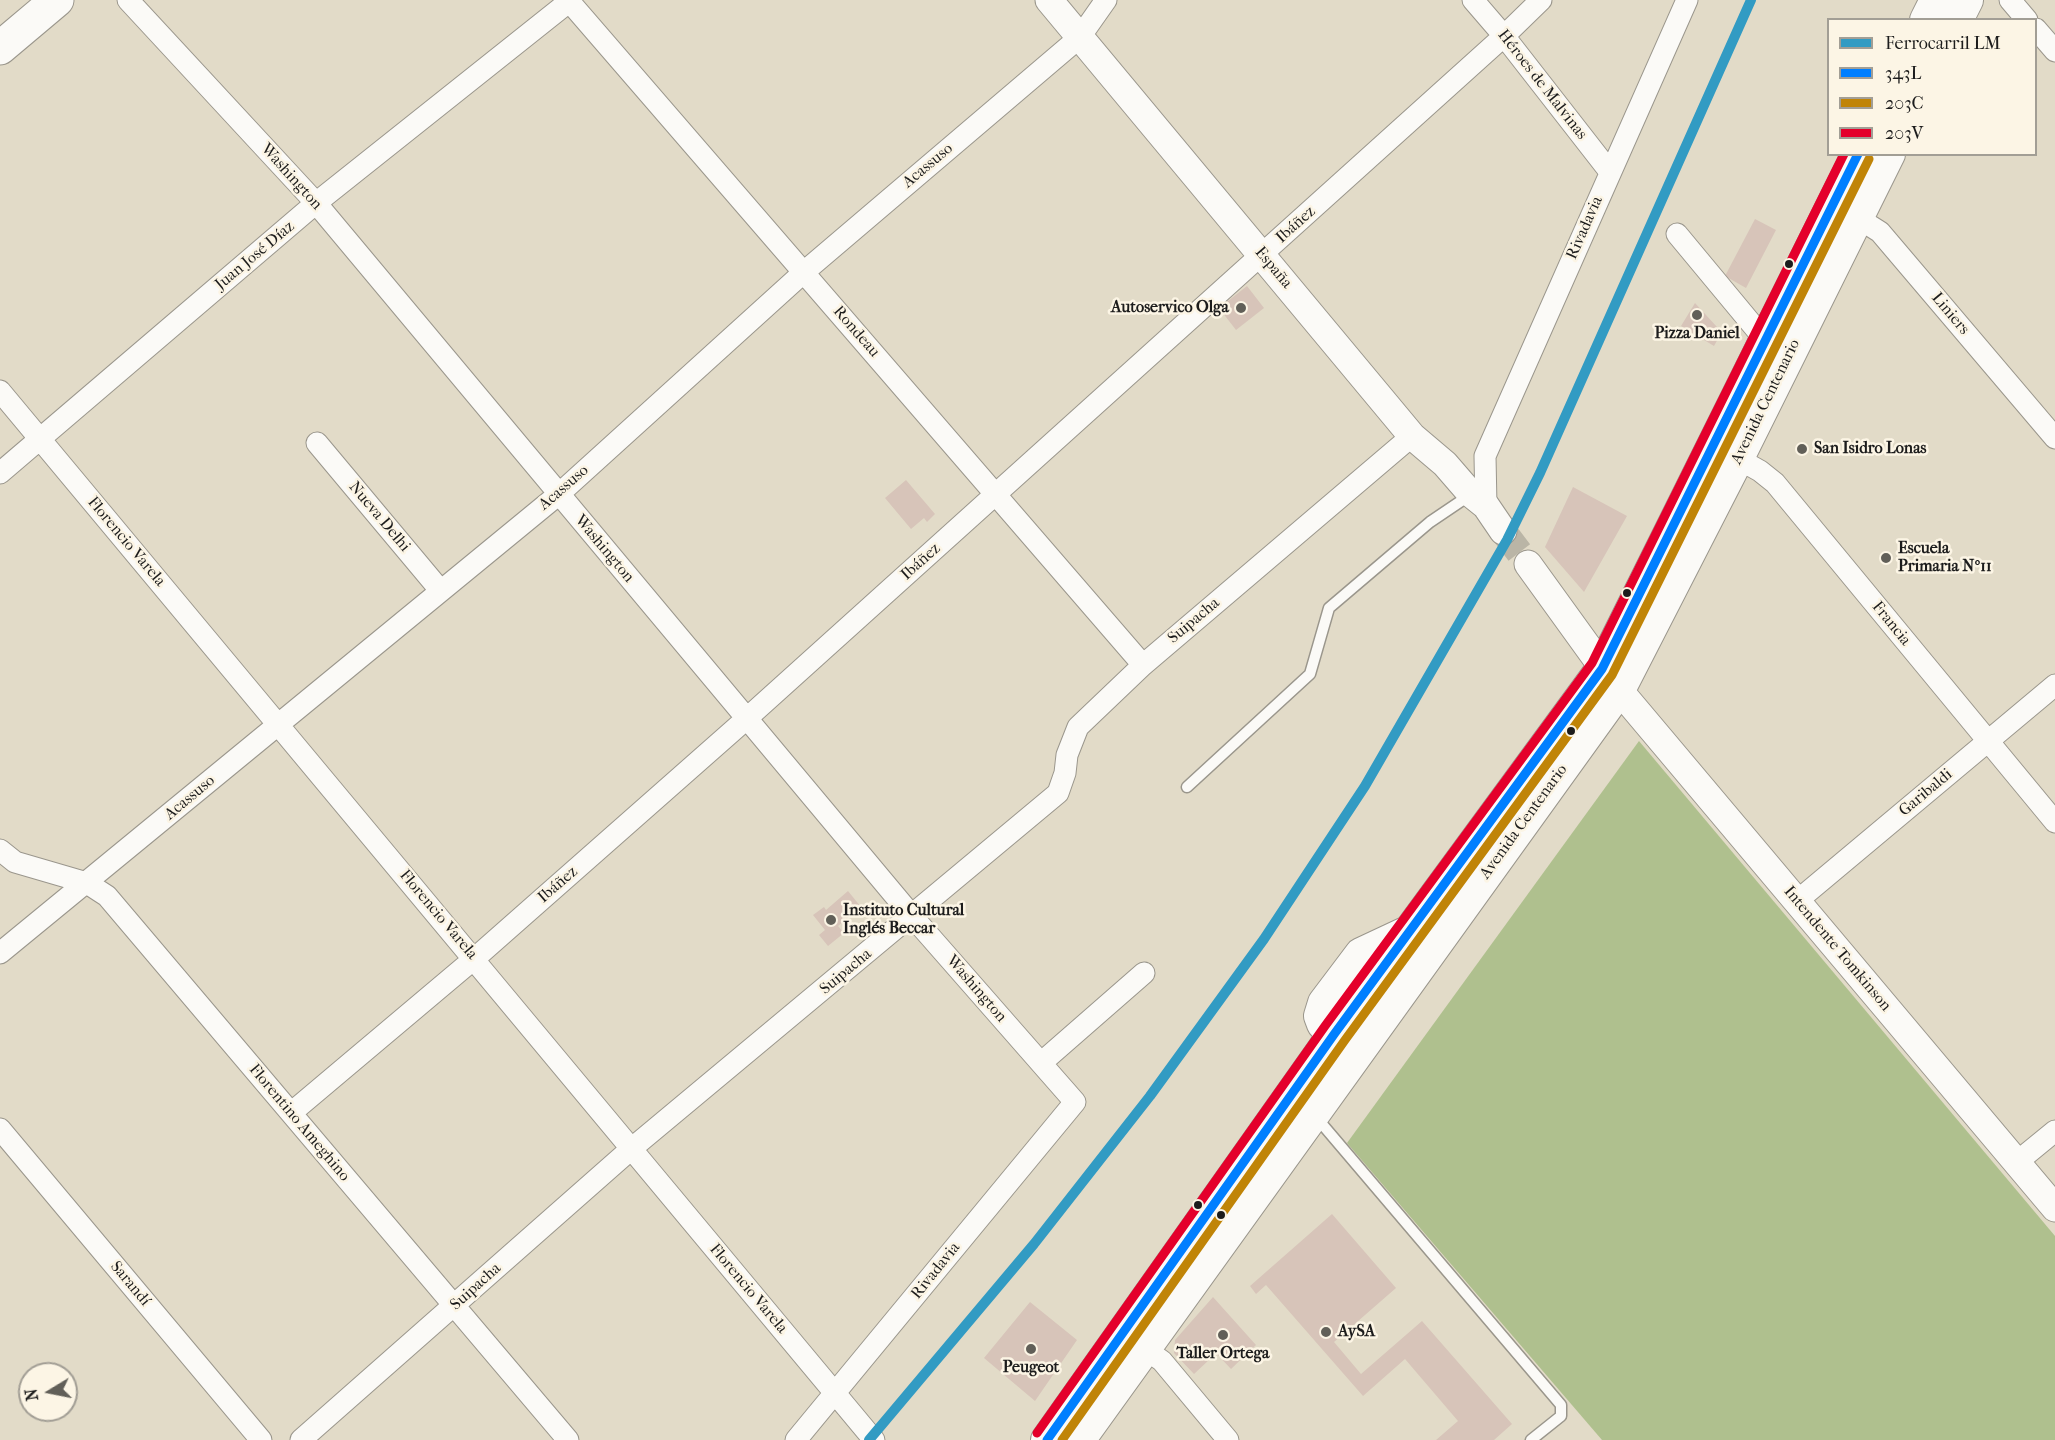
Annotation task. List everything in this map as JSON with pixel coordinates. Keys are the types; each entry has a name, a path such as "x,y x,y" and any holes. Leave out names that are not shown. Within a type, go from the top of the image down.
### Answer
{"main road":[{"path":"0,48 57,0"},
{"path":"1927,18 1936,0"},
{"path":"1959,18 1967,0"},
{"name":"Avenida Centenario","path":"1079,1440 1133,1340 1610,680 1845,210 1858,156"},
{"name":"Avenida Centenario","path":"1725,452 1765,340 1845,210 1886,156"},
{"name":"Avenida Centenario","path":"1347,1042 1323,1024 1320,1016 1324,1003 1361,954 1411,930 1610,680"},
{"name":"Avenida Centenario","path":"1047,1440 1133,1340 1314,1115 1347,1042"}],"street":[{"name":"Washington","path":"128,0 316,204 912,916 1075,1102"},
{"name":"Juan José Díaz","path":"0,473 316,204 569,0"},
{"name":"Rondeau","path":"569,0 1143,665"},
{"name":"España","path":"1049,0 1412,436 1445,464 1479,500 1503,531"},
{"name":"Acassuso","path":"0,953 559,494 804,272 1080,37 1106,0"},
{"name":"Héroes de Malvinas","path":"1473,0 1504,36 1610,172"},
{"name":"Ibáñez","path":"291,1113 475,958 746,719 1262,255 1541,0"},
{"name":"Rivadavia","path":"1479,500 1485,456 1687,0"},
{"path":"2010,0 2025,18"},
{"path":"2037,30 2055,51"},
{"name":"Liniers","path":"1845,210 1880,232 2055,438"},
{"path":"1677,234 1765,340"},
{"name":"Florencio Varela","path":"0,391 475,958 874,1440"},
{"name":"Suipacha","path":"301,1440 631,1149 1058,794 1065,773 1067,755 1078,727 1143,665 1412,436"},
{"name":"Nueva Delhi","path":"318,443 440,590"},
{"name":"Francia","path":"1725,452 1775,483 2055,822"},
{"path":"1445,464 1462,467 1485,456"},
{"path":"1528,564 1574,625 1610,680"},
{"name":"Intendente Tomkinson","path":"1610,680 2055,1208"},
{"name":"Garibaldi","path":"1797,901 2055,685"},
{"name":"Florentino Ameghino","path":"0,850 15,862 87,883 107,896 568,1440"},
{"path":"1041,1063 1144,973"},
{"name":"Rivadavia","path":"796,1440 1075,1102"},
{"name":"Sarandí","path":"0,1129 261,1440"},
{"path":"2017,1162 2055,1131"},
{"path":"1133,1340 1162,1361 1228,1440"}],"lane":[{"path":"1187,787 1310,674 1329,608 1430,522 1479,500"},
{"path":"1314,1115 1561,1405 1561,1416 1532,1440"}],"green space":[{"path":"1639,741 2055,1236 2055,1440 1602,1440 1347,1143"}],"building":[{"path":"1755,219 1776,230 1746,288 1725,276"},
{"name":"Autoservico Olga","path":"1247,286 1264,308 1236,330 1219,308"},
{"name":"Pizza Daniel","path":"1695,303 1717,327 1719,337 1714,346 1681,326"},
{"path":"906,480 935,514 927,522 924,518 911,529 885,498"},
{"path":"1573,487 1627,516 1584,592 1545,547"},
{"name":"Instituto Cultural Inglés Beccar","path":"848,891 861,907 838,926 844,933 828,946 819,935 825,930 813,915 824,907 826,910"},
{"name":"AySA","path":"1332,1214 1396,1288 1334,1342 1361,1374 1422,1321 1512,1424 1494,1440 1436,1440 1458,1421 1405,1359 1363,1396 1266,1285 1256,1294 1250,1286"},
{"name":"Taller Ortega","path":"1213,1297 1256,1345 1231,1369 1213,1350 1206,1356 1210,1359 1194,1374 1174,1353 1175,1340"},
{"name":"Peugeot","path":"1030,1302 1077,1340 1035,1401 984,1358"}],"tunnel":[{"path":"1503,531 1528,564"}],"rail line":[{"name":"LM","path":"869,1440 1034,1244 1150,1096 1264,939 1365,786 1507,540 1540,473 1751,0"}],"transit line":[{"name":"203V","path":"1037,1433 1325,1026 1592,663 1843,156"},
{"name":"343L","path":"1047,1440 1335,1033 1602,669 1857,156"},
{"name":"203C","path":"1062,1440 1345,1040 1612,675 1869,159"}],"place":[{"name":"Autoservico Olga","path":"1241,308"},
{"name":"Pizza Daniel","path":"1697,315"},
{"name":"San Isidro Lonas","path":"1802,449"},
{"name":"Escuela Primaria Nº11","path":"1886,558"},
{"name":"Instituto Cultural Inglés Beccar","path":"831,920"},
{"name":"AySA","path":"1326,1332"},
{"name":"Taller Ortega","path":"1223,1335"},
{"name":"Peugeot","path":"1031,1349"}]}
